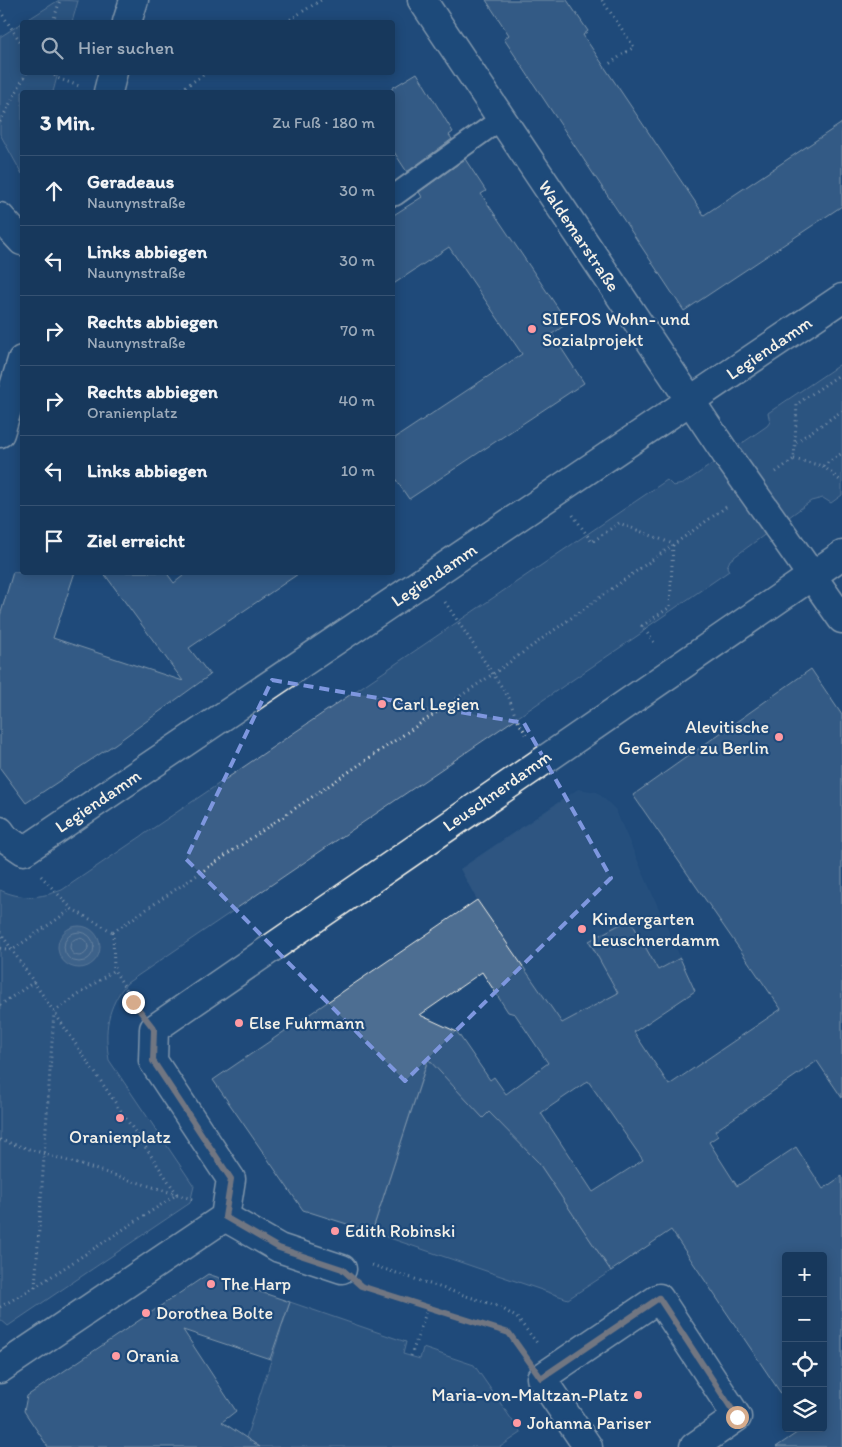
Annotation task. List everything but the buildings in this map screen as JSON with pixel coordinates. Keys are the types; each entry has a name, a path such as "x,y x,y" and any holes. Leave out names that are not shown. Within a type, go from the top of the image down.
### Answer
{"street":[{"path":"128,20 134,0"},
{"name":"Waldemarstraße","path":"422,0 689,402 842,618"},
{"path":"108,90 112,75"},
{"path":"0,217 20,239"},
{"name":"Legiendamm","path":"24,851 842,298"},
{"path":"0,433 20,367"},
{"name":"Leuschnerdamm","path":"154,1029 842,555"},
{"path":"0,831 5,838 24,851"},
{"path":"0,1369 225,1217 231,1179 153,1061 154,1029"},
{"path":"225,1217 279,1248 342,1269"},
{"path":"588,1447 541,1378 659,1298 737,1417 694,1447"}],"lane":[{"path":"395,195 501,119"}],"path":[{"path":"54,20 60,0"},
{"path":"289,20 322,0"},
{"path":"602,0 634,47 609,64"},
{"path":"0,11 20,41"},
{"path":"0,122 25,75"},
{"path":"54,75 57,78 82,86"},
{"path":"180,90 203,75"},
{"path":"772,475 794,459 797,404 842,374"},
{"path":"796,442 842,411"},
{"path":"823,466 842,453"},
{"path":"794,459 823,466 842,482"},
{"path":"113,932 493,674 731,503"},
{"path":"587,535 592,542 619,523 673,544"},
{"path":"642,626 670,607 673,544"},
{"path":"460,624 509,698 516,718"},
{"path":"24,851 45,881 72,909 113,932"},
{"path":"0,948 12,950 72,909"},
{"path":"0,932 177,1194"},
{"path":"113,932 114,970 154,1029"},
{"path":"54,1012 114,970"},
{"path":"0,1005 34,982"},
{"path":"35,1287 54,1012"},
{"path":"0,1140 177,1194"},
{"path":"0,1307 35,1287 177,1194"},
{"path":"368,1264 500,1307 517,1318 535,1341"},
{"path":"342,1269 361,1286 509,1333 541,1378"},
{"path":"411,1356 428,1307"}],"highlighted area":[{"path":"272,680 524,723 611,878 405,1081 186,859"}],"shaded area":[{"path":"59,0 78,1 73,20 27,20"},
{"path":"20,24 20,75 57,75 54,90 20,90 20,170 0,134 0,37"},
{"name":"Oranienplatz","path":"842,363 842,495 831,503 823,498 811,501 730,560 727,567 729,571 643,630 643,632 127,983 111,1010 107,1029 109,1060 194,1186 190,1203 8,1326 0,1319 0,890 23,897 31,897 62,890 667,480 673,486 683,484 767,426 770,422 768,413"},
{"name":"Kindergarten Leuschnerdamm","path":"578,789 597,792 615,809 695,991 633,1033 562,1023 477,900 460,869"},
{"path":"429,1057 483,1118 490,1111 538,1162 611,1271 568,1299 372,1232"},
{"path":"290,1302 406,1342 403,1354 420,1359 423,1348 474,1365 521,1433 500,1447 260,1447 246,1438"}],"water":[{"path":"79,926 94,932 100,947 94,962 79,968 64,962 58,947 64,932"}],"place":[{"name":"SIEFOS Wohn- und Sozialprojekt","path":"532,329"},
{"name":"Carl Legien","path":"382,704"},
{"name":"Alevitische Gemeinde zu Berlin","path":"779,737"},
{"name":"Kindergarten Leuschnerdamm","path":"582,929"},
{"name":"Else Fuhrmann","path":"239,1023"},
{"name":"Oranienplatz","path":"120,1118"},
{"name":"Edith Robinski","path":"335,1231"},
{"name":"The Harp","path":"211,1284"},
{"name":"Dorothea Bolte","path":"146,1313"},
{"name":"Orania","path":"116,1356"},
{"name":"Maria-von-Maltzan-Platz","path":"638,1395"},
{"name":"Johanna Pariser","path":"517,1423"}],"route":[{"path":"133,1002 154,1029 153,1061 231,1179 225,1217 279,1248 342,1269 361,1286 509,1333 541,1378 659,1298 737,1417"}]}
